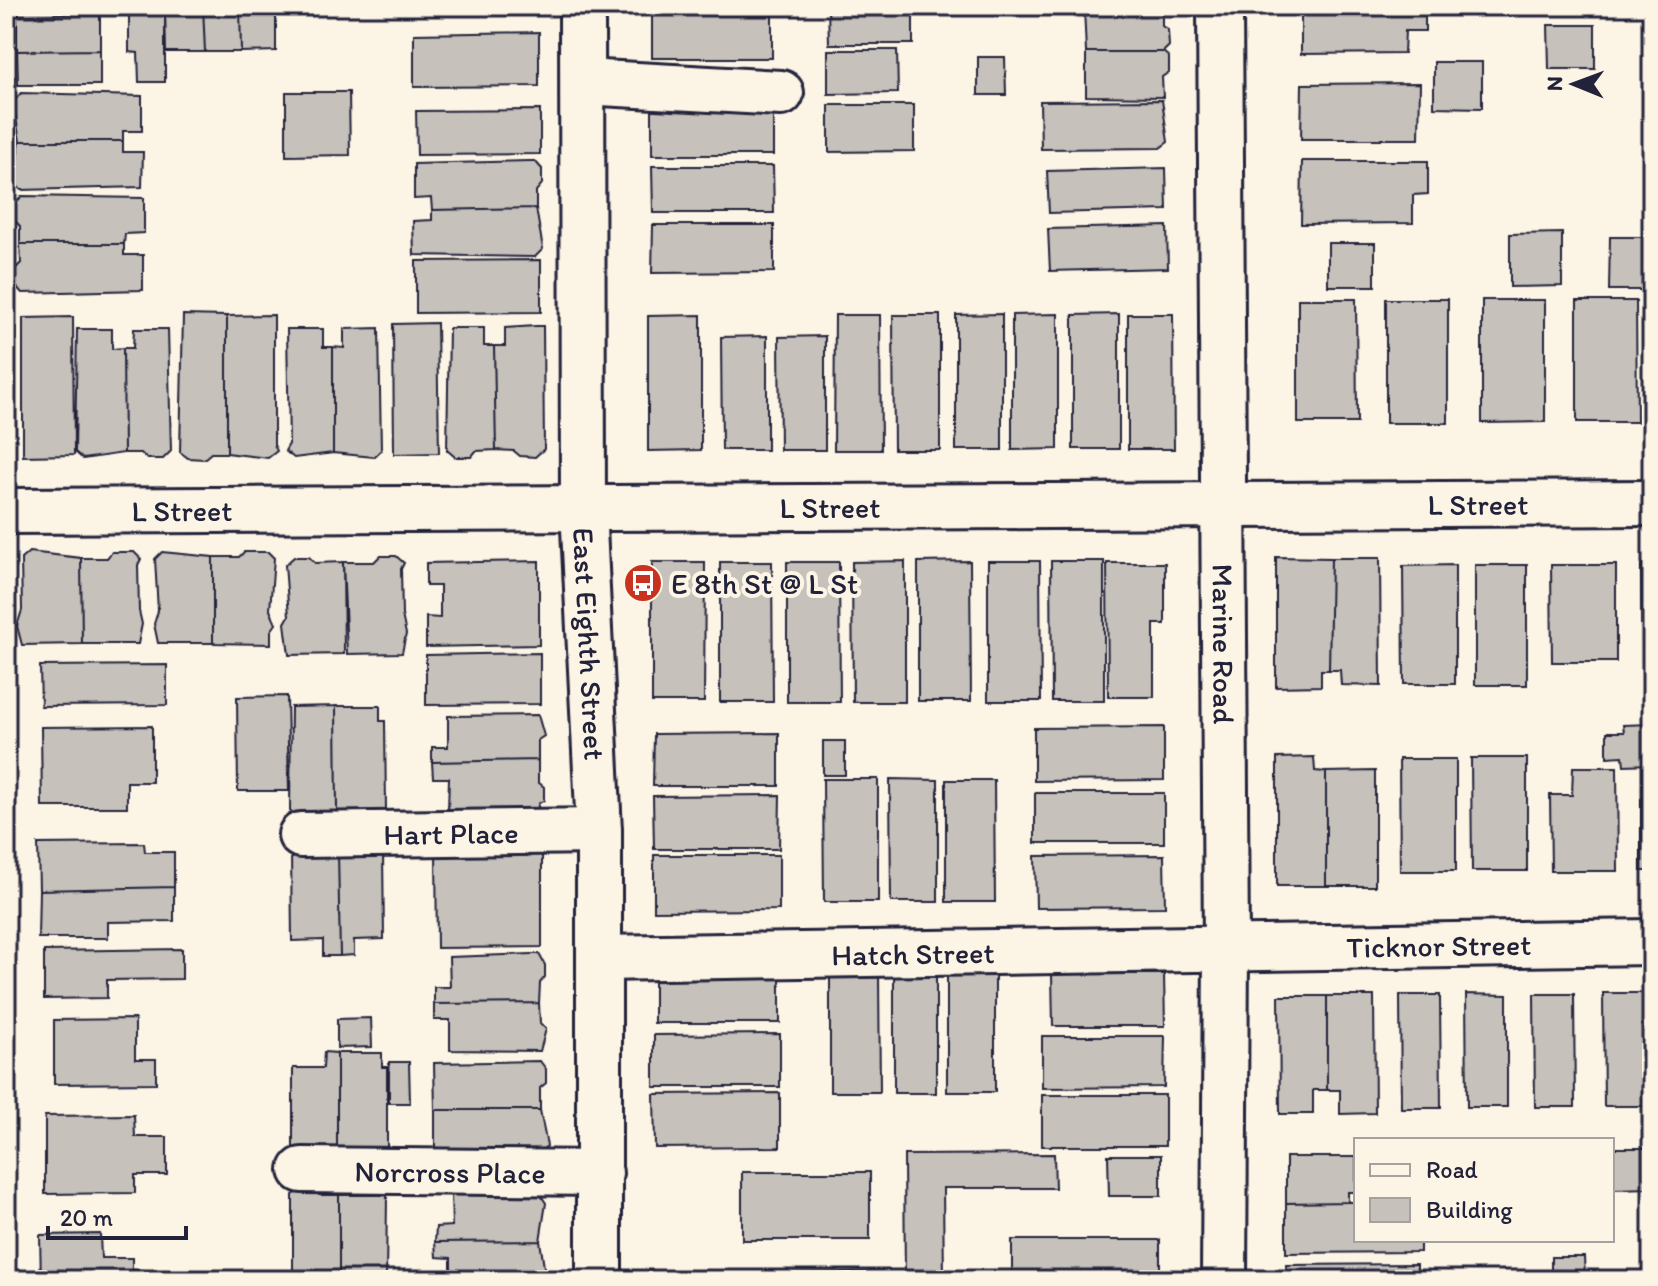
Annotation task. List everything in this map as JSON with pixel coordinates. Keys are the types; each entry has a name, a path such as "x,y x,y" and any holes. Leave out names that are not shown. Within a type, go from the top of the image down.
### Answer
{"street":[{"name":"East Eighth Street","path":"582,6 583,508 599,831 599,1280"},
{"name":"Marine Road","path":"1220,6 1226,950 1224,1280"},
{"path":"583,82 781,93"},
{"name":"L Street","path":"6,511 1652,503"},
{"name":"Hart Place","path":"301,835 599,831"},
{"name":"Ticknor Street","path":"1226,950 1652,942"},
{"name":"Hatch Street","path":"599,958 1226,950"},
{"name":"Norcross Place","path":"302,1170 600,1173"}],"building":[{"path":"16,6 100,6 100,13 17,15"},
{"path":"129,6 165,6 165,82 139,82 138,53 129,52"},
{"path":"165,6 203,6 205,52 166,52"},
{"path":"203,6 240,6 241,52 205,52"},
{"path":"240,6 276,6 276,51 241,52"},
{"path":"538,6 538,7 413,8"},
{"path":"828,6 913,6 913,44 829,44"},
{"path":"1162,6 1162,26 1168,30 1169,46 1163,52 1086,52 1084,8"},
{"path":"1301,6 1425,8 1425,31 1405,31 1404,53 1301,54"},
{"path":"772,10 772,58 652,58 652,11"},
{"path":"100,13 100,50 17,51 17,15"},
{"path":"1548,25 1595,25 1595,69 1549,69"},
{"path":"539,32 539,86 414,87 414,34"},
{"path":"100,50 100,85 18,85 17,51"},
{"path":"828,50 897,50 898,93 828,94"},
{"path":"1086,52 1163,52 1169,57 1169,72 1162,77 1163,97 1086,96"},
{"path":"978,57 1005,57 1006,95 978,95"},
{"path":"1434,62 1482,62 1482,108 1434,107"},
{"path":"1420,83 1419,139 1301,139 1302,84"},
{"path":"286,92 349,92 350,155 286,156"},
{"path":"21,93 142,96 142,131 123,131 123,141 20,141 13,102"},
{"path":"1162,100 1168,142 1160,148 1041,149 1040,101"},
{"path":"829,105 914,105 914,151 829,152"},
{"path":"652,108 773,108 773,155 652,155"},
{"path":"540,110 540,154 417,155 416,111"},
{"path":"20,141 123,141 123,152 143,152 142,187 21,190 13,182"},
{"path":"535,161 542,169 542,184 536,191 536,208 432,210 431,198 414,199 414,164"},
{"path":"1302,161 1428,161 1428,194 1413,195 1413,223 1301,224"},
{"path":"652,166 773,166 774,213 653,213"},
{"path":"1166,168 1167,210 1049,213 1047,171"},
{"path":"1650,194 1652,259 1650,290 1609,290 1610,237 1651,237"},
{"path":"22,196 144,198 144,233 125,234 124,244 20,244 20,226 14,220 14,205"},
{"path":"536,208 543,249 535,257 414,255 413,221 432,220 432,210"},
{"path":"653,225 774,225 774,272 652,273"},
{"path":"1167,226 1168,268 1050,271 1048,229"},
{"path":"1562,233 1562,286 1510,287 1510,234"},
{"path":"1328,243 1375,243 1375,286 1328,286"},
{"path":"20,244 124,244 124,255 143,255 143,290 22,293 14,284 14,270 21,263"},
{"path":"541,260 541,312 416,313 416,261"},
{"path":"1298,299 1356,299 1357,423 1298,423"},
{"path":"1386,299 1448,299 1448,423 1386,423"},
{"path":"1482,300 1545,300 1545,422 1482,423"},
{"path":"1577,301 1636,301 1637,422 1577,422"},
{"path":"1002,314 1002,450 956,450 956,315"},
{"path":"1058,314 1058,449 1012,450 1012,315"},
{"path":"1119,314 1119,449 1073,449 1073,315"},
{"path":"1128,314 1173,314 1174,449 1128,449"},
{"path":"183,315 227,316 227,453 211,453 204,459 188,458 180,452"},
{"path":"274,315 274,445 277,451 268,458 227,453 227,316"},
{"path":"701,315 701,450 648,451 648,316"},
{"path":"835,315 880,315 881,450 834,450"},
{"path":"893,315 940,315 940,450 894,450"},
{"path":"73,317 74,455 23,456 23,318"},
{"path":"437,323 439,453 394,454 393,324"},
{"path":"543,326 544,449 535,457 496,450 494,346 505,346 505,328"},
{"path":"379,328 381,450 374,457 333,453 333,347 344,348 344,329"},
{"path":"449,328 484,328 484,346 494,346 496,450 476,451 471,457 455,457 447,450"},
{"path":"77,329 112,329 112,349 123,348 124,453 83,459 75,452"},
{"path":"134,329 168,329 171,451 163,459 147,459 141,453 124,453 123,348 133,348"},
{"path":"287,329 323,329 323,347 333,347 333,453 294,458 285,451 289,444"},
{"path":"767,336 767,450 722,450 721,337"},
{"path":"825,336 825,450 780,450 779,337"},
{"path":"29,552 81,558 82,644 22,645 17,626 22,610 21,559"},
{"path":"112,552 134,552 141,559 138,565 142,624 138,644 82,644 81,558 107,558"},
{"path":"162,552 213,557 213,643 158,643 154,624 158,611 155,559"},
{"path":"244,552 268,552 274,558 270,610 276,624 271,631 271,644 213,643 213,557 239,557"},
{"path":"380,556 396,556 404,563 401,569 402,615 406,634 402,653 347,654 343,562 374,562"},
{"path":"294,557 309,557 315,563 343,562 344,654 289,655 285,623 289,616 285,565"},
{"path":"1276,557 1331,558 1329,670 1321,670 1321,686 1276,687"},
{"path":"1331,558 1380,558 1381,686 1341,685 1340,670 1329,670"},
{"path":"539,561 539,645 426,647 426,617 440,618 440,586 426,586 426,563"},
{"path":"905,561 905,702 853,702 852,562"},
{"path":"970,561 971,701 918,701 918,562"},
{"path":"988,561 1040,561 1041,701 988,701"},
{"path":"1051,561 1104,561 1104,701 1052,701"},
{"path":"652,562 705,562 704,702 652,702"},
{"path":"720,562 772,562 773,702 720,702"},
{"path":"787,562 839,562 840,702 787,702"},
{"path":"1107,563 1165,563 1165,624 1154,624 1154,697 1108,697"},
{"path":"1455,565 1455,684 1404,684 1403,566"},
{"path":"1475,565 1527,565 1527,685 1475,685"},
{"path":"1551,565 1616,565 1616,662 1552,662"},
{"path":"1641,565 1652,565 1652,699 1642,699"},
{"path":"540,653 540,704 426,705 426,655"},
{"path":"167,665 167,705 41,706 40,666"},
{"path":"287,696 289,791 238,791 237,697"},
{"path":"336,706 337,811 317,811 312,817 300,817 290,811 291,707"},
{"path":"336,706 380,706 380,721 385,721 386,811 337,811"},
{"path":"538,715 544,736 538,740 538,760 432,762 432,747 448,747 448,716"},
{"path":"1652,724 1652,764 1624,765 1623,756 1607,757 1607,732 1624,732 1623,725"},
{"path":"152,726 152,782 127,782 127,807 42,807 41,727"},
{"path":"1164,727 1164,780 1034,781 1034,728"},
{"path":"779,733 779,786 653,786 654,734"},
{"path":"823,741 845,741 845,775 823,775"},
{"path":"1314,757 1315,771 1326,772 1326,886 1277,886 1277,758"},
{"path":"1471,758 1527,758 1527,871 1472,871"},
{"path":"1399,759 1456,759 1456,871 1400,871"},
{"path":"538,760 538,782 544,787 544,800 538,804 538,810 448,810 449,778 433,778 432,762"},
{"path":"1573,767 1617,767 1618,871 1551,871 1550,795 1572,795"},
{"path":"1375,771 1375,886 1326,886 1326,772"},
{"path":"823,779 878,779 878,902 824,902"},
{"path":"890,779 938,780 938,902 891,902"},
{"path":"946,780 994,780 995,902 946,902"},
{"path":"1035,793 1164,793 1164,843 1035,843"},
{"path":"780,795 779,849 654,849 653,796"},
{"path":"1641,799 1652,799 1652,871 1641,871"},
{"path":"144,843 145,852 174,852 174,887 39,890 38,844"},
{"path":"383,851 384,939 354,940 354,955 340,956 338,852"},
{"path":"542,851 542,947 437,948 436,852"},
{"path":"291,852 338,852 340,956 323,956 323,940 292,941"},
{"path":"654,855 779,855 779,910 654,911"},
{"path":"1164,855 1165,907 1036,908 1035,856"},
{"path":"174,887 174,921 108,922 108,938 38,938 39,890"},
{"path":"182,949 182,979 107,980 107,998 44,999 44,951"},
{"path":"539,954 545,965 545,977 540,983 539,1003 434,1004 434,987 450,987 449,957"},
{"path":"780,969 780,1023 654,1023 654,970"},
{"path":"936,974 936,1093 894,1093 894,975"},
{"path":"995,974 995,1092 947,1092 947,975"},
{"path":"1052,974 1164,974 1165,1026 1053,1026"},
{"path":"830,975 879,975 880,1092 830,1092"},
{"path":"1603,993 1643,993 1644,1106 1604,1106"},
{"path":"1466,994 1507,995 1507,1107 1467,1107"},
{"path":"1534,994 1574,994 1575,1107 1535,1107"},
{"path":"1400,995 1440,995 1441,1108 1401,1108"},
{"path":"1279,996 1327,996 1327,1090 1313,1090 1313,1114 1280,1114"},
{"path":"1327,996 1374,996 1375,1113 1340,1114 1340,1090 1327,1090"},
{"path":"539,1003 540,1023 546,1029 540,1051 450,1050 450,1020 434,1020 434,1004"},
{"path":"371,1018 372,1047 337,1048 337,1019"},
{"path":"135,1019 135,1059 156,1059 156,1083 54,1084 54,1020"},
{"path":"780,1034 780,1087 654,1087 654,1035"},
{"path":"1042,1036 1165,1036 1164,1087 1042,1088"},
{"path":"324,1052 337,1053 337,1157 293,1157 293,1068 323,1068"},
{"path":"337,1053 382,1053 382,1067 387,1067 387,1157 337,1157"},
{"path":"540,1061 546,1069 546,1083 540,1088 540,1110 435,1110 434,1063"},
{"path":"389,1062 409,1062 410,1103 389,1103"},
{"path":"780,1093 780,1147 655,1148 654,1094"},
{"path":"1042,1095 1165,1095 1165,1146 1042,1146"},
{"path":"435,1110 540,1110 547,1146 540,1151 435,1157"},
{"path":"134,1115 135,1137 167,1137 167,1175 135,1175 135,1193 45,1194 45,1116"},
{"path":"1614,1148 1652,1148 1652,1188 1614,1189"},
{"path":"1054,1154 1055,1188 943,1188 944,1280 905,1280 904,1155"},
{"path":"1108,1155 1161,1155 1161,1196 1109,1196"},
{"path":"1286,1157 1354,1157 1354,1192 1348,1192 1348,1202 1286,1203"},
{"path":"742,1172 870,1172 870,1240 742,1240"},
{"path":"301,1190 313,1190 319,1195 339,1195 339,1280 293,1280 293,1195"},
{"path":"451,1194 540,1194 546,1203 540,1241 435,1242 436,1227 452,1226"},
{"path":"339,1195 387,1195 386,1280 339,1280"},
{"path":"1354,1202 1354,1242 1420,1242 1420,1252 1286,1253 1286,1203"},
{"path":"100,1234 101,1258 132,1258 132,1270 142,1270 141,1280 41,1280 40,1235"},
{"path":"1012,1240 1160,1240 1160,1280 1012,1280"},
{"path":"540,1241 546,1280 451,1280 451,1258 436,1257 435,1242"},
{"path":"1551,1257 1584,1257 1585,1277 1551,1277"},
{"path":"1417,1264 1417,1280 1287,1280 1286,1265"},
{"path":"870,1272 870,1280 743,1280 743,1273"}],"place":[{"name":"E 8th St @ L St","path":"643,583"}]}
